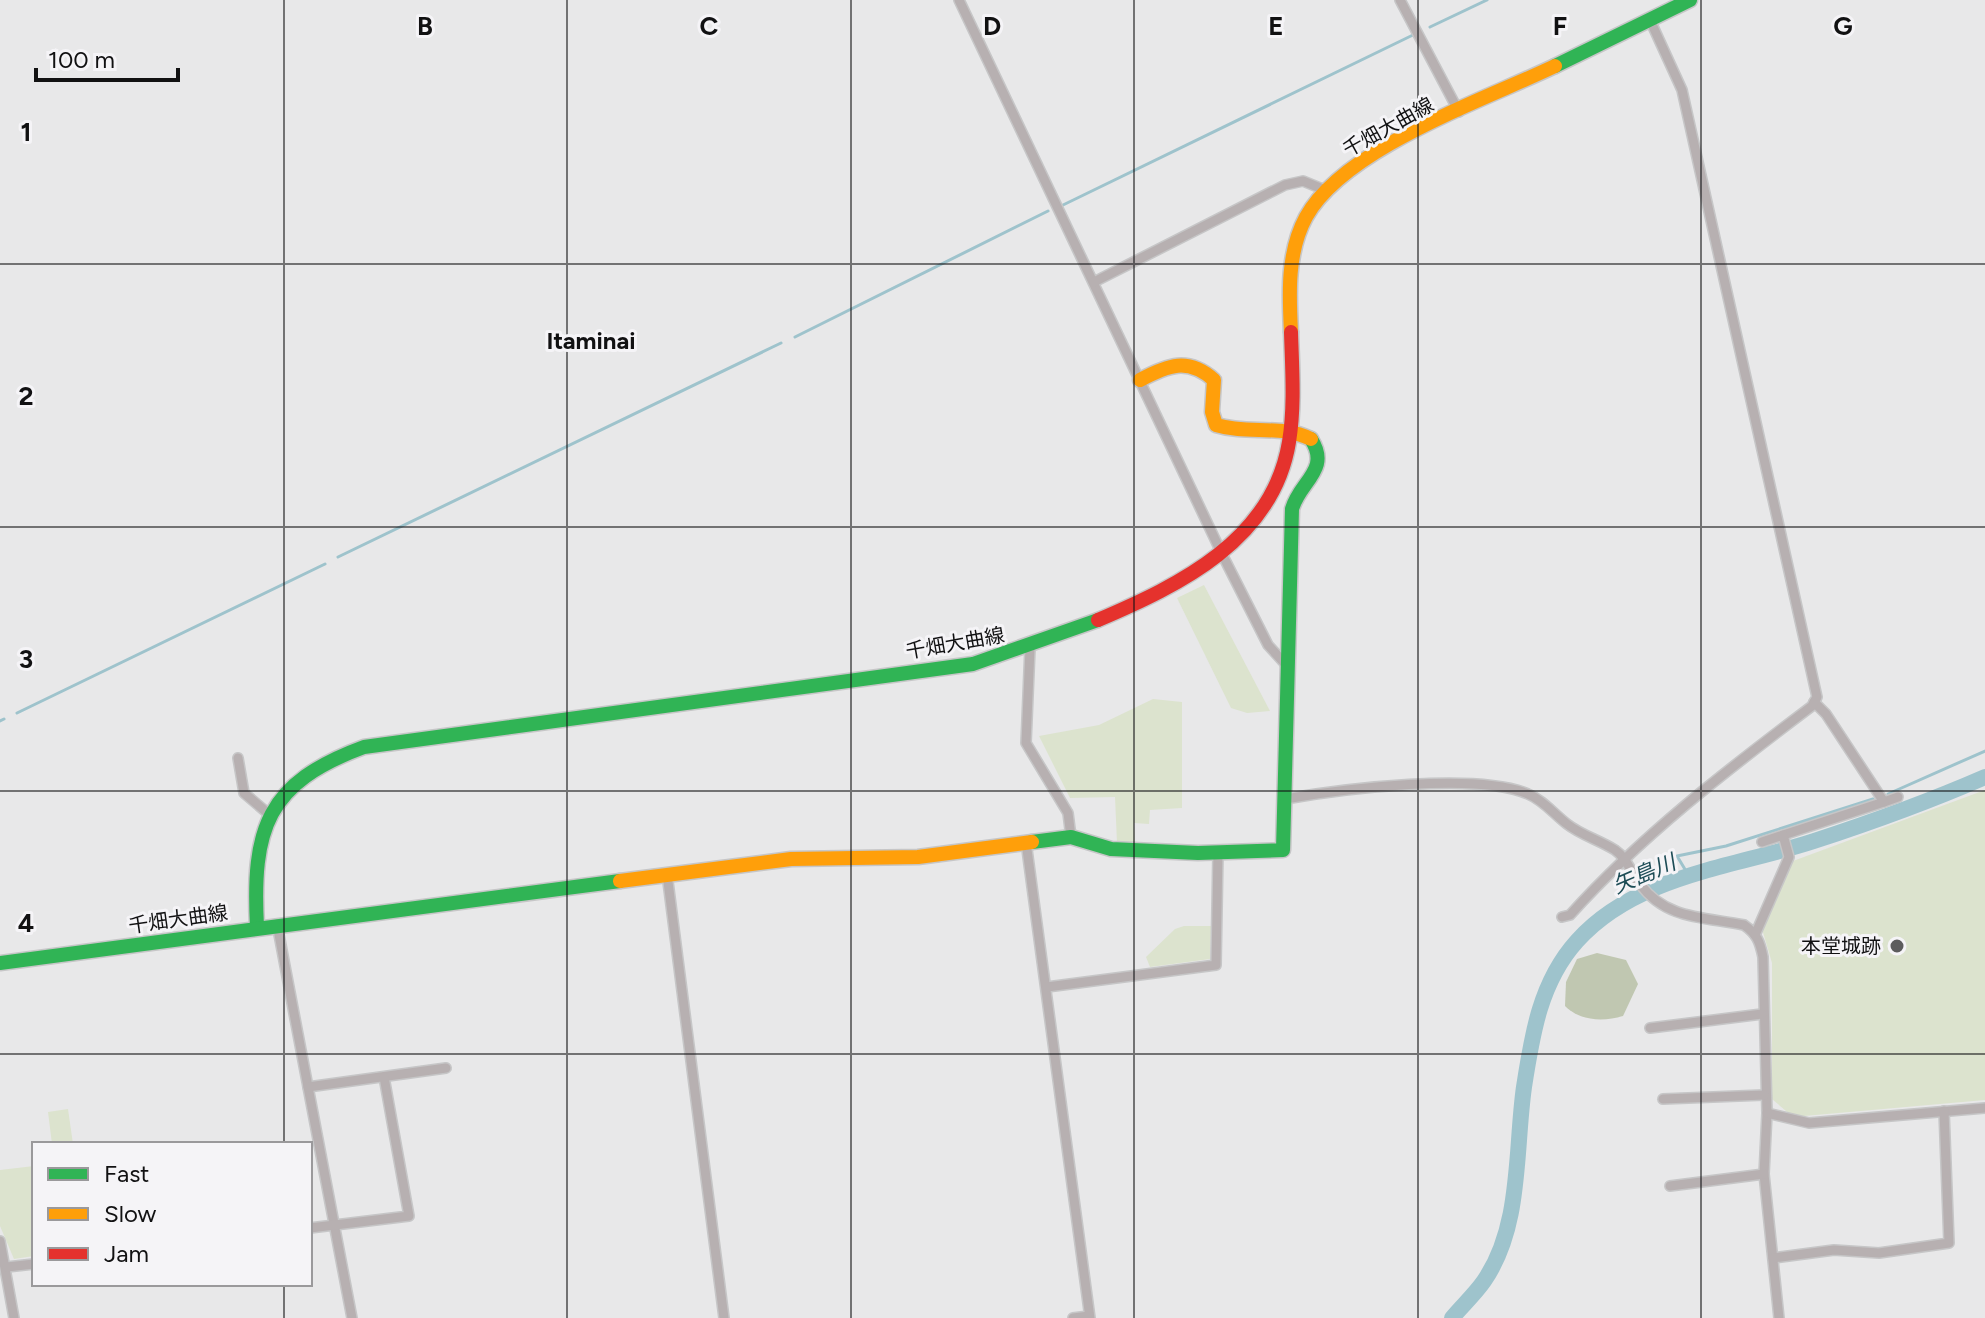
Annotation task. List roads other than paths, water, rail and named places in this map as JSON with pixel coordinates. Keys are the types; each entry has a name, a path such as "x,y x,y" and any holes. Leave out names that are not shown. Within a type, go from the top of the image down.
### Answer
{"main road":[{"name":"千畑大曲線","path":"0,963 257,927 256,857 271,816 314,767 360,747 973,664 1030,648 1160,594 1222,554 1253,522 1275,490 1291,429 1292,261 1302,225 1325,190 1371,156 1690,0"},
{"path":"257,927 791,859 918,857 1071,837 1111,849 1283,850 1292,509 1296,495 1316,474 1320,460 1313,440 1291,429 1235,431 1216,425 1212,412 1214,380 1204,369 1177,361 1140,380"}],"street":[{"path":"959,0 1222,554 1268,645 1288,668"},
{"path":"1400,0 1459,112"},
{"path":"1562,917 1570,915 1624,858 1729,768 1814,702 1818,690 1682,90 1650,20"},
{"path":"1094,282 1285,185 1303,181 1325,190"},
{"path":"1030,648 1026,743 1068,813 1071,837"},
{"path":"1814,702 1826,714 1884,802"},
{"path":"238,758 244,793 271,816"},
{"path":"1285,799 1330,791 1490,785 1530,794 1569,825 1624,858 1640,885 1678,914 1744,925 1755,935 1763,957 1764,1095 1767,1113 1764,1174 1779,1318"},
{"path":"1762,842 1898,797"},
{"path":"1755,935 1789,854 1783,836"},
{"path":"1026,842 1089,1317 1073,1318"},
{"path":"1047,987 1216,965 1218,852"},
{"path":"667,874 724,1318"},
{"path":"277,924 352,1318"},
{"path":"1650,1028 1762,1014"},
{"path":"308,1087 446,1068"},
{"path":"312,1228 409,1216 384,1077"},
{"path":"1663,1099 1764,1095"},
{"path":"1767,1113 1809,1123 1985,1108"},
{"path":"1773,1258 1834,1250 1879,1253 1949,1243 1944,1111"},
{"path":"1670,1186 1764,1174"},
{"path":"0,1241 14,1318"},
{"path":"7,1267 32,1264"}],"waterway":[{"path":"1430,27 1487,0"},
{"path":"1063,205 1415,34"},
{"path":"795,337 1048,211"},
{"path":"338,557 781,343"},
{"path":"17,713 325,564"},
{"path":"0,721 4,719"},
{"path":"1888,794 1985,751"},
{"name":"矢島川","path":"1452,1318 1484,1281 1505,1236 1515,1187 1524,1087 1535,1029 1554,974 1577,941 1601,919 1657,887 1836,834 1985,777"},
{"path":"1689,876 1677,856 1726,846 1873,799"}],"place":[{"name":"本堂城跡","path":"1897,946"}],"district":[{"name":"Itaminai","path":"591,340"}]}
